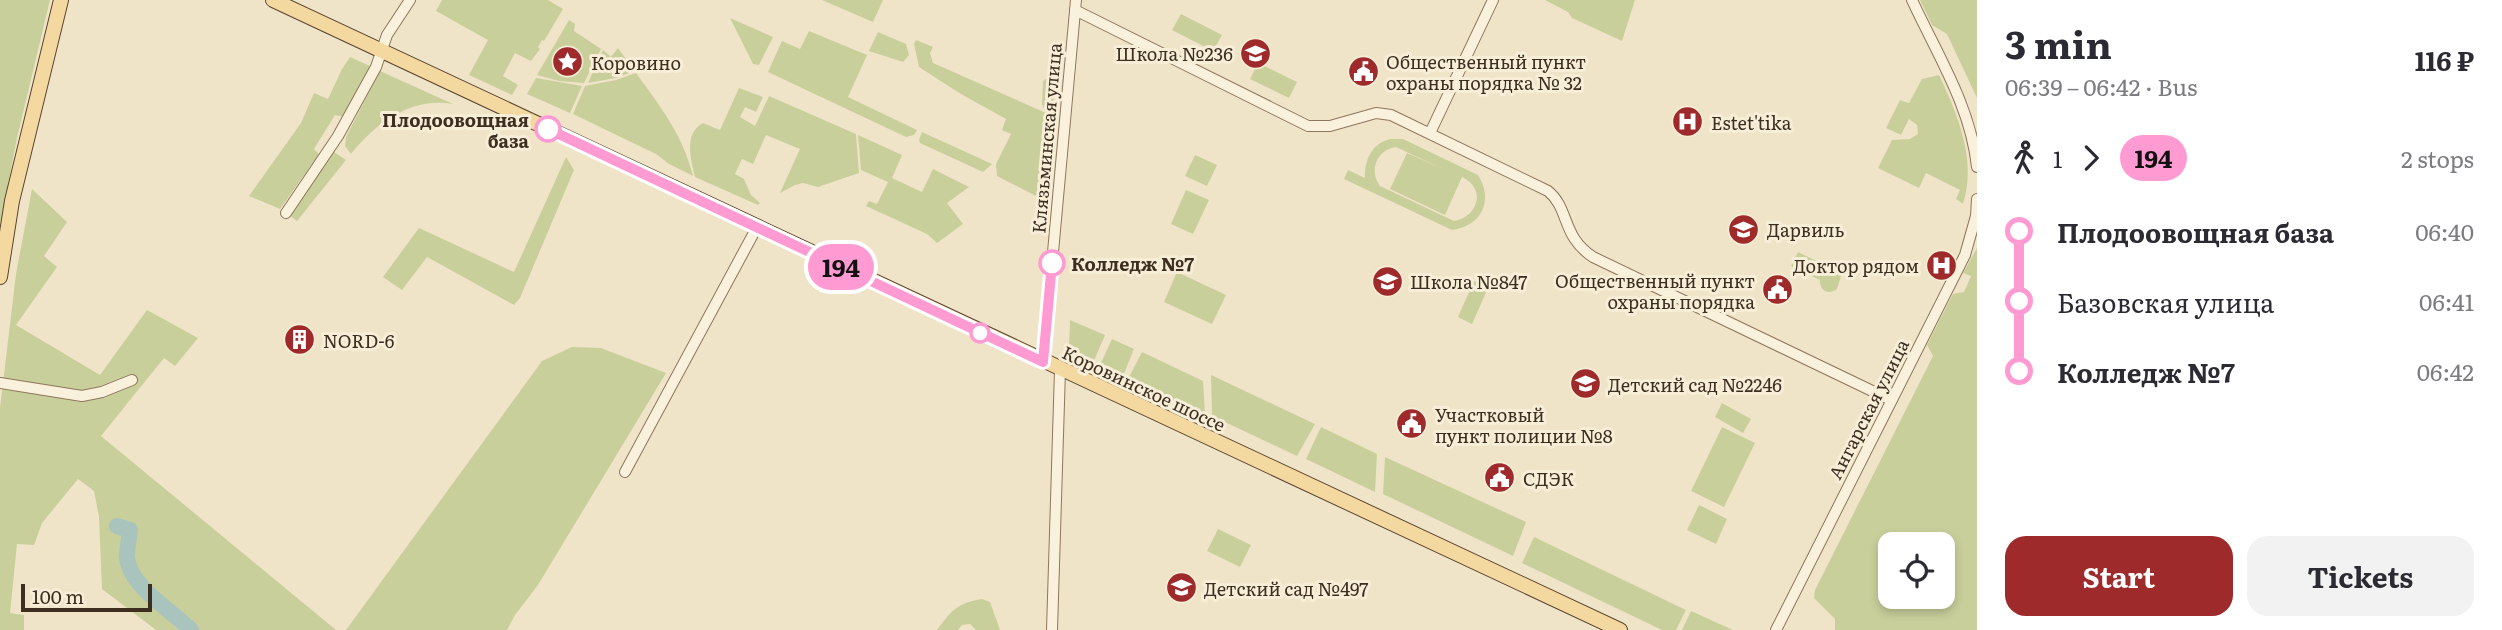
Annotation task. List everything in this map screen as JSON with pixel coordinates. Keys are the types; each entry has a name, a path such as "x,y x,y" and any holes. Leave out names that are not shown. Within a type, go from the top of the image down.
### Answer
{"main road":[{"path":"0,277 12,201 61,0"},
{"name":"Коровинское шоссе","path":"273,0 1620,630"}],"street":[{"path":"286,213 338,136 376,67 387,35 410,0"},
{"path":"1430,133 1493,0"},
{"path":"1912,0 1965,111 1977,167"},
{"path":"1076,5 1308,126 1329,126 1384,113 1430,133 1548,191 1558,203 1574,240 1593,257 1891,400"},
{"name":"Клязьминская улица","path":"1043,362 1076,5"},
{"name":"Ангарская улица","path":"1776,630 1965,255 1976,216 1977,199"},
{"path":"625,472 757,227"},
{"path":"1052,630 1060,370"},
{"path":"0,383 82,396 102,392 132,380"}],"green space":[{"path":"0,0 50,0 17,138 0,226"},
{"path":"442,0 548,0 563,9 531,61 515,53 503,76 518,85 512,95 469,75 488,40 436,11"},
{"path":"822,0 883,0 873,22"},
{"path":"1545,0 1635,0 1622,41 1572,18 1568,12"},
{"path":"1920,0 1977,0 1977,98 1947,34 1932,25"},
{"path":"1181,14 1222,35 1213,51 1172,30"},
{"path":"730,18 773,37 759,65 753,64"},
{"path":"569,20 575,24 574,31 601,49 584,83 559,81 537,75"},
{"path":"809,31 867,55 848,97 917,130 914,135 906,137 768,72 782,41 800,49"},
{"path":"878,32 906,44 909,55 903,62 869,51"},
{"path":"916,40 933,47 930,53 933,63 1046,113 1042,104 1043,81 1046,79 1056,83 1051,115 1057,118 1048,202 997,176 996,164 1011,134 1002,130 1006,119 919,67 914,44"},
{"path":"618,48 635,71 588,83 603,50 611,57"},
{"path":"350,57 372,67 344,117 335,115 314,149 319,154 280,209 249,196 301,123 314,93 328,99"},
{"path":"1258,63 1297,82 1289,98 1250,79"},
{"path":"380,71 453,104 423,105 396,115 372,132 351,154 345,146 346,137"},
{"path":"636,73 677,134 693,176 656,154 573,114 585,86"},
{"path":"1939,75 1959,122 1967,155 1967,188 1963,204 1956,199 1960,190 1926,173 1919,188 1878,168 1892,140 1910,139 1918,134 1917,125 1909,119 1901,135 1886,128 1900,100 1909,103 1922,79"},
{"path":"536,78 582,86 570,113 527,94"},
{"path":"739,88 763,97 756,112 745,107 740,117 755,126 769,96 856,134 859,173 818,187 803,183 795,185 780,193 800,149 766,135 753,164 742,159 735,174 744,179 751,195 760,203 758,205 695,177 690,147 693,134 703,123 720,130"},
{"path":"922,132 992,164 983,172 920,143"},
{"path":"858,135 902,155 892,178 922,192 933,169 969,187 947,203 963,224 937,243 927,234 866,206 869,201 877,204 888,182 861,170"},
{"path":"1403,139 1478,175 1483,184 1485,202 1478,217 1462,228 1452,230 1344,179 1348,170 1365,178 1370,154 1384,141","holes":["1396,147 1443,169 1407,153 1390,189 1445,215 1462,177 1475,188 1476,202 1469,214 1454,221 1380,186 1375,174 1379,157"]},
{"path":"334,152 346,160 297,221 288,214"},
{"path":"1195,155 1217,165 1207,186 1185,176"},
{"path":"566,157 574,170 520,298 514,305 427,257 402,290 383,277 419,228 514,272"},
{"path":"32,189 67,222 44,256 57,267 16,325 100,375 147,310 198,338 175,366 164,358 101,436 336,630 156,630 102,589 99,517 94,491 78,479 42,523 34,545 17,544 10,613 24,615 24,630 0,630 0,408 16,274"},
{"path":"1186,190 1209,200 1193,234 1171,224"},
{"path":"1977,248 1977,630 1835,630 1835,619 1814,598 1815,590 1933,356 1927,345 1953,294 1964,292 1971,276 1963,273"},
{"path":"1798,252 1827,266 1831,271 1834,266 1843,270 1837,289 1825,291 1820,280 1791,266"},
{"path":"1177,272 1226,295 1212,324 1164,302"},
{"path":"1474,281 1488,288 1472,324 1458,317"},
{"path":"1070,320 1105,335 1093,363 1069,349"},
{"path":"1112,339 1134,349 1123,376 1100,365"},
{"path":"572,347 601,348 666,373 538,585 507,630 346,630 542,361"},
{"path":"1142,352 1203,381 1205,414 1128,379"},
{"path":"1211,375 1315,424 1297,456 1212,416"},
{"path":"1722,403 1751,419 1743,433 1715,417"},
{"path":"1321,427 1377,454 1375,492 1306,459"},
{"path":"1722,427 1755,443 1724,507 1691,491"},
{"path":"1385,457 1526,522 1513,556 1383,494"},
{"path":"1699,505 1727,519 1716,544 1687,530"},
{"path":"1218,529 1251,545 1240,567 1207,551"},
{"path":"1534,537 1686,610 1676,630 1662,630 1522,563"},
{"path":"982,599 990,602 1000,630 976,630 970,624 962,625 958,630 937,630 955,609"},
{"path":"1691,611 1733,630 1682,630"}],"waterway":[{"path":"117,526 130,530 127,557 135,578 191,630"}],"bus line":[{"name":"194","path":"548,129 1043,362 1052,263"}],"place":[{"name":"Школа №236","path":"1256,53"},
{"name":"Коровино","path":"568,62"},
{"name":"Общественный пункт охраны порядка № 32","path":"1363,71"},
{"name":"Estet'tika","path":"1688,122"},
{"name":"Плодоовощная база","path":"548,129"},
{"name":"Дарвиль","path":"1744,229"},
{"name":"Колледж №7","path":"1052,263"},
{"name":"Доктор рядом","path":"1942,265"},
{"name":"Школа №847","path":"1387,281"},
{"name":"Общественный пункт охраны порядка","path":"1778,290"},
{"name":"NORD-6","path":"300,340"},
{"name":"Детский сад №2246","path":"1585,384"},
{"name":"Участковый пункт полиции №8","path":"1412,424"},
{"name":"СДЭК","path":"1500,478"},
{"name":"Детский сад №497","path":"1181,588"}]}
